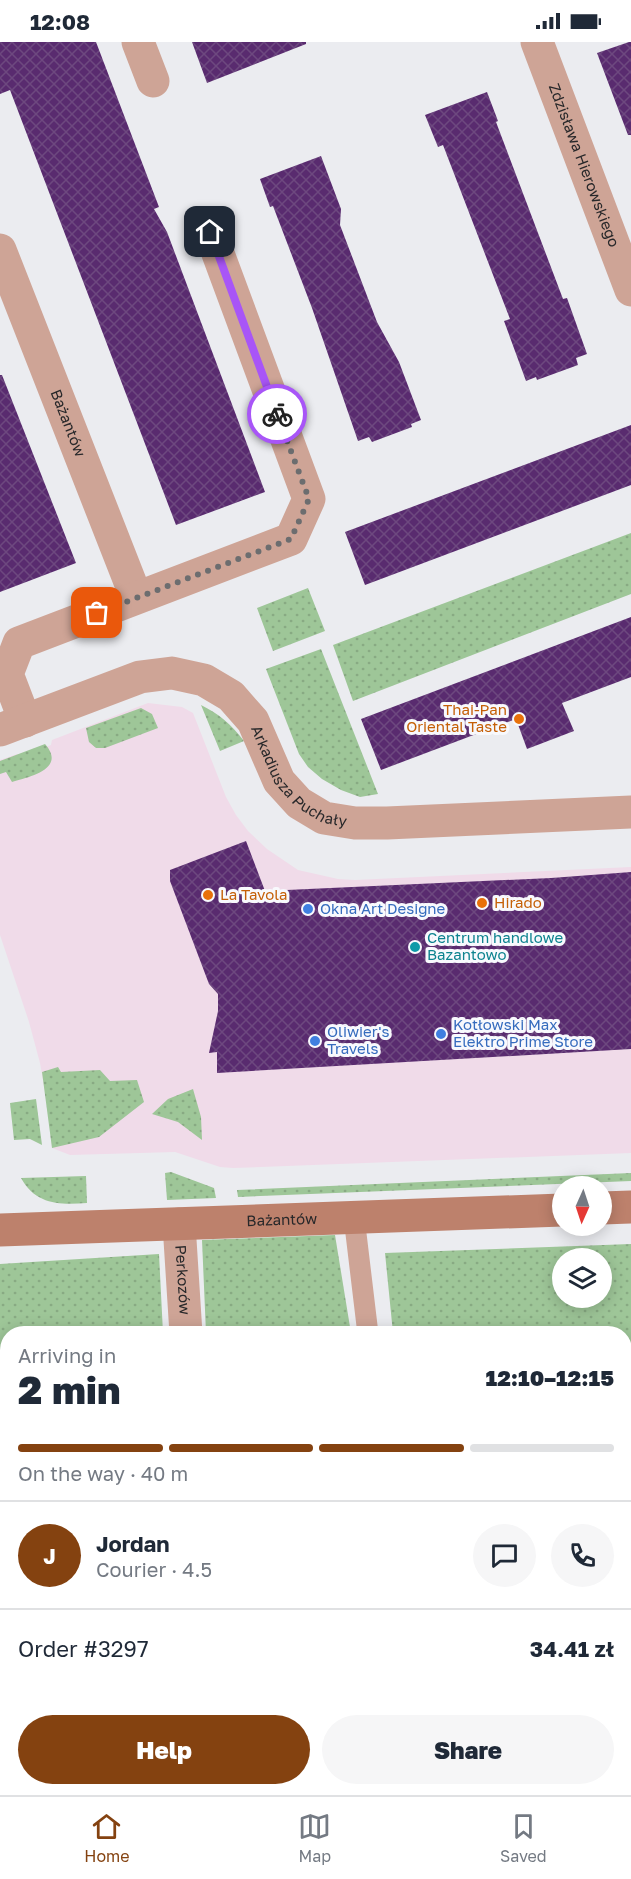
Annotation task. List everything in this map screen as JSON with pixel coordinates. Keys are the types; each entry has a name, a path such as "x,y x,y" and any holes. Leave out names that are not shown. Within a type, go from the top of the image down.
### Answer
{"street":[{"path":"138,42 153,81"},
{"name":"Zdzisława Hierowskiego","path":"537,42 631,290"},
{"path":"12,725 7,674 19,643 291,539 309,499 210,232"},
{"name":"Bażantów","path":"0,250 136,597"},
{"name":"Arkadiusza Puchały","path":"12,725 140,677 172,673 204,680 231,696 253,721 279,781 299,802 324,818 355,824 631,812"},
{"path":"612,1208 631,1207"},
{"name":"Bażantów","path":"0,1230 552,1210"},
{"path":"0,1221 0,1230"},
{"name":"Perkozów","path":"179,1224 185,1326"}],"lane":[{"path":"354,1217 367,1326"}],"shaded area":[{"path":"148,703 182,707 193,713 226,797 236,815 248,831 267,849 298,870 338,879 355,880 631,867 631,1153 233,1168 220,1167 175,1152 70,1155 52,1148 40,1063 0,935 0,760 17,754 21,756 46,747 51,745 52,740"}],"green space":[{"path":"631,533 631,594 353,701 333,645"},
{"path":"308,588 325,631 273,651 257,608"},
{"path":"321,649 378,794 360,797 341,790 322,779 308,767 299,754 266,669"},
{"path":"201,705 224,720 244,741 220,751"},
{"path":"141,708 152,714 158,728 105,748 96,748 89,742 86,728"},
{"path":"45,744 51,753 52,760 43,770 12,782 6,772 0,774 0,761"},
{"path":"58,1067 61,1072 100,1070 110,1081 137,1080 144,1102 99,1137 52,1148 42,1072"},
{"path":"193,1089 201,1117 202,1140 178,1122 152,1114 168,1099"},
{"path":"36,1099 42,1145 30,1139 14,1140 10,1103"},
{"path":"171,1172 214,1188 216,1198 167,1200 165,1173"},
{"path":"631,1173 631,1181 612,1182 612,1176 561,1176"},
{"path":"86,1176 87,1203 77,1204 58,1203 41,1198 27,1187 21,1178"},
{"path":"552,1176 552,1184 238,1197 237,1190"},
{"path":"335,1235 350,1326 206,1326 202,1240"},
{"path":"631,1244 631,1326 392,1326 385,1253"},
{"path":"159,1254 163,1326 0,1326 0,1264"}],"building":[{"path":"0,42 96,42 159,207 154,209 167,232 265,492 176,525 10,90 0,94"},
{"path":"192,42 306,42 306,44 207,83"},
{"path":"631,42 631,135 628,135 597,53"},
{"path":"487,92 498,121 496,122 563,299 567,298 587,354 576,358 578,365 537,380 536,377 526,381 504,321 510,319 443,145 438,147 425,115"},
{"path":"321,156 341,209 340,225 377,322 399,362 421,420 411,424 412,427 372,442 369,437 358,441 312,308 273,206 270,207 260,179"},
{"path":"0,375 2,375 76,563 0,592"},
{"path":"631,425 631,485 365,585 345,532"},
{"path":"631,617 631,677 562,703 574,731 527,749 516,719 381,770 361,719"},
{"name":"Centrum handlowe Bazantowo","path":"246,841 265,891 551,878 631,872 631,1049 217,1073 217,1052 209,1053 218,1011 218,994 209,984 170,881 170,870"}],"way so far":[{"path":"97,613 291,539 309,499 277,414"}],"place":[{"name":"Thai-Pan Oriental Taste","path":"519,719"},
{"name":"La Tavola","path":"208,895"},
{"name":"Hirado","path":"482,903"},
{"name":"Okna Art Designe","path":"308,909"},
{"name":"Centrum handlowe Bazantowo","path":"415,947"},
{"name":"Kotłowski Max Elektro Prime Store","path":"441,1034"},
{"name":"Oliwier's Travels","path":"315,1041"}],"route":[{"path":"210,232 277,414"}]}
